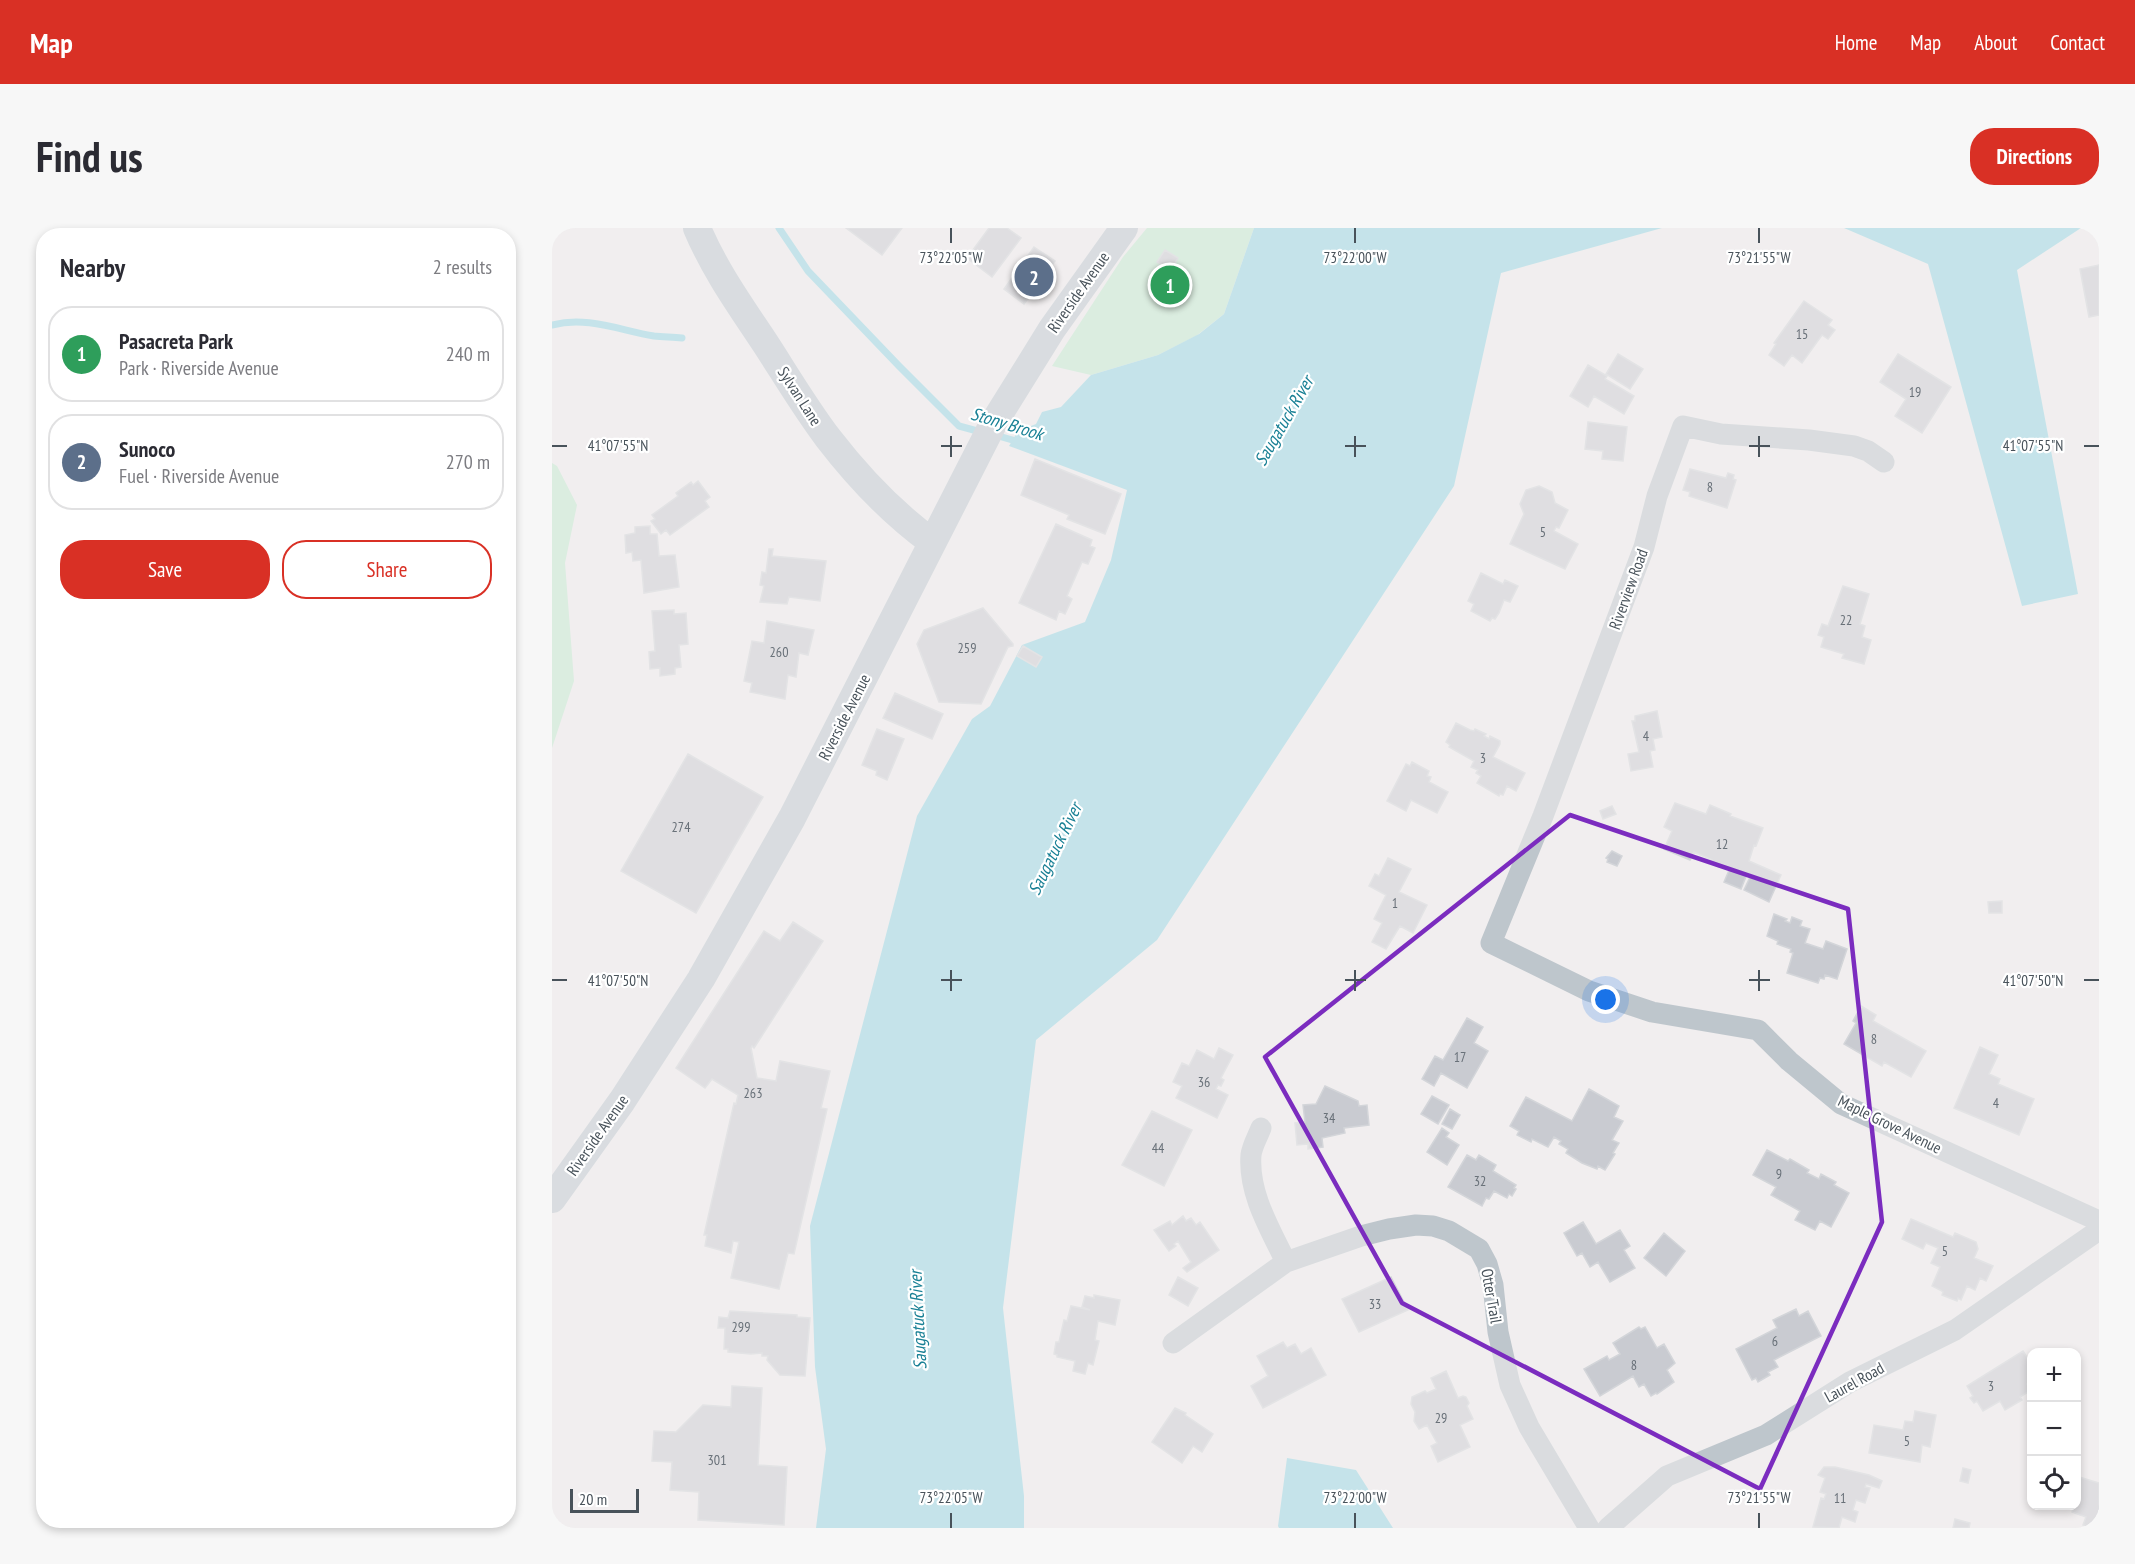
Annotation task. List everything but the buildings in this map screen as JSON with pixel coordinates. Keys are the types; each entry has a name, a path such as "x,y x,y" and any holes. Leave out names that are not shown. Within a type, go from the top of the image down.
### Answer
{"main road":[{"name":"Sylvan Lane","path":"697,228 705,248 733,294 828,438 861,478 903,521 932,542"},
{"name":"Riverside Avenue","path":"552,1199 622,1101 675,1021 738,916 796,810 988,434 1052,329 1124,228"}],"street":[{"name":"Riverview Road","path":"1491,942 1543,816 1644,547 1657,496 1683,426 1721,434 1809,440 1854,446 1868,451 1884,462"},
{"name":"Maple Grove Avenue","path":"1491,942 1588,991 1652,1012 1758,1030 1789,1061 1841,1104 2099,1221"},
{"path":"1261,1128 1251,1153 1252,1178 1262,1214 1286,1262"},
{"name":"Otter Trail","path":"1173,1343 1286,1262 1361,1236 1416,1225 1433,1226 1449,1231 1479,1249 1487,1264 1498,1332 1510,1385 1530,1427 1589,1528"},
{"name":"Laurel Road","path":"1608,1528 1667,1476 1766,1435 1850,1382 1955,1330 2099,1230"}],"highlighted area":[{"path":"1570,815 1848,909 1882,1222 1760,1489 1402,1303 1265,1057"}],"green space":[{"path":"1147,228 1254,228 1224,314 1196,336 1158,355 1091,375 1052,366 1123,257"},
{"path":"552,463 557,466 577,505 565,563 574,681 552,748"}],"water":[{"name":"Saugatuck River","path":"1254,228 1662,228 1501,273 1454,486 1157,940 1036,1040 1003,1308 1024,1496 1024,1528 816,1528 826,1449 815,1367 810,1226 917,816 972,719 990,706 1022,645 1085,622 1111,560 1127,490 1009,446 1018,431 1036,424 1042,412 1061,407 1091,375 1158,355 1199,334 1224,314"},
{"path":"1844,228 2081,228 2017,270 2078,594 2022,606 1928,264"},
{"path":"1287,1458 1356,1470 1393,1528 1279,1528"}],"waterway":[{"name":"Stony Brook","path":"779,228 808,271 899,366 959,426 981,432"},
{"path":"552,325 590,323 654,336 682,338"},
{"name":"Stony Brook","path":"995,435 1019,442"}],"place":[{"name":"Sunoco","path":"1034,277"},
{"name":"Pasacreta Park","path":"1170,285"}]}
